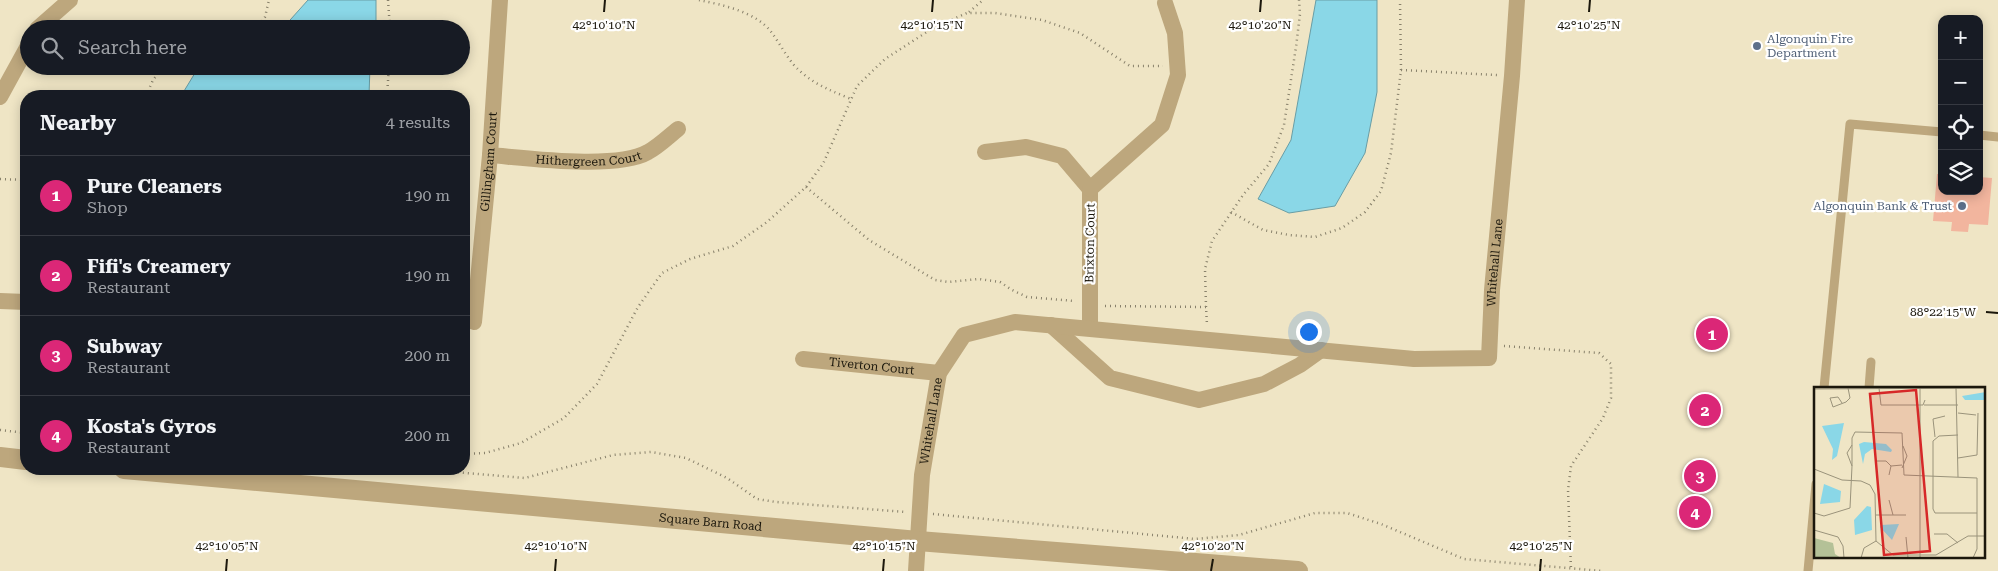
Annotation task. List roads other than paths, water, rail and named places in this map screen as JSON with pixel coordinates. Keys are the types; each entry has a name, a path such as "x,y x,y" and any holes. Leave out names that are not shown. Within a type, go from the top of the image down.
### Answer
{"street":[{"path":"47,20 70,0"},
{"name":"Gillingham Court","path":"474,322 490,155 500,0"},
{"name":"Whitehall Lane","path":"916,571 922,475 939,373 964,336 1015,322 1414,359 1489,358 1492,290 1512,76 1517,0"},
{"path":"1090,189 1162,126 1178,75 1175,33 1165,3"},
{"path":"0,97 20,60"},
{"name":"Hithergreen Court","path":"490,155 576,161 619,161 647,153 678,129"},
{"name":"Brixton Court","path":"985,152 1026,147 1062,156 1090,189 1090,328"},
{"path":"0,301 20,302"},
{"path":"1051,325 1110,378 1199,400 1264,384 1300,365 1321,350"},
{"name":"Tiverton Court","path":"803,359 939,373"},
{"path":"0,458 20,460"},
{"name":"Square Barn Road","path":"190,475 918,541 1298,571"}],"lane":[{"path":"1824,387 1850,124 1938,132"},
{"path":"1983,136 1998,137"},
{"path":"1868,387 1871,362"},
{"path":"1808,571 1814,506"}],"water":[{"path":"308,0 376,0 376,20 290,20"},
{"path":"1316,0 1377,0 1377,92 1365,153 1335,206 1289,213 1258,199 1291,140"},
{"path":"194,75 370,75 369,90 185,90"}],"place":[{"name":"Algonquin Fire Department","path":"1757,46"},
{"name":"Algonquin Bank & Trust","path":"1962,206"},
{"name":"Pure Cleaners","path":"1712,334"},
{"name":"Fifi's Creamery","path":"1705,410"},
{"name":"Subway","path":"1700,476"},
{"name":"Kosta's Gyros","path":"1695,512"}]}
